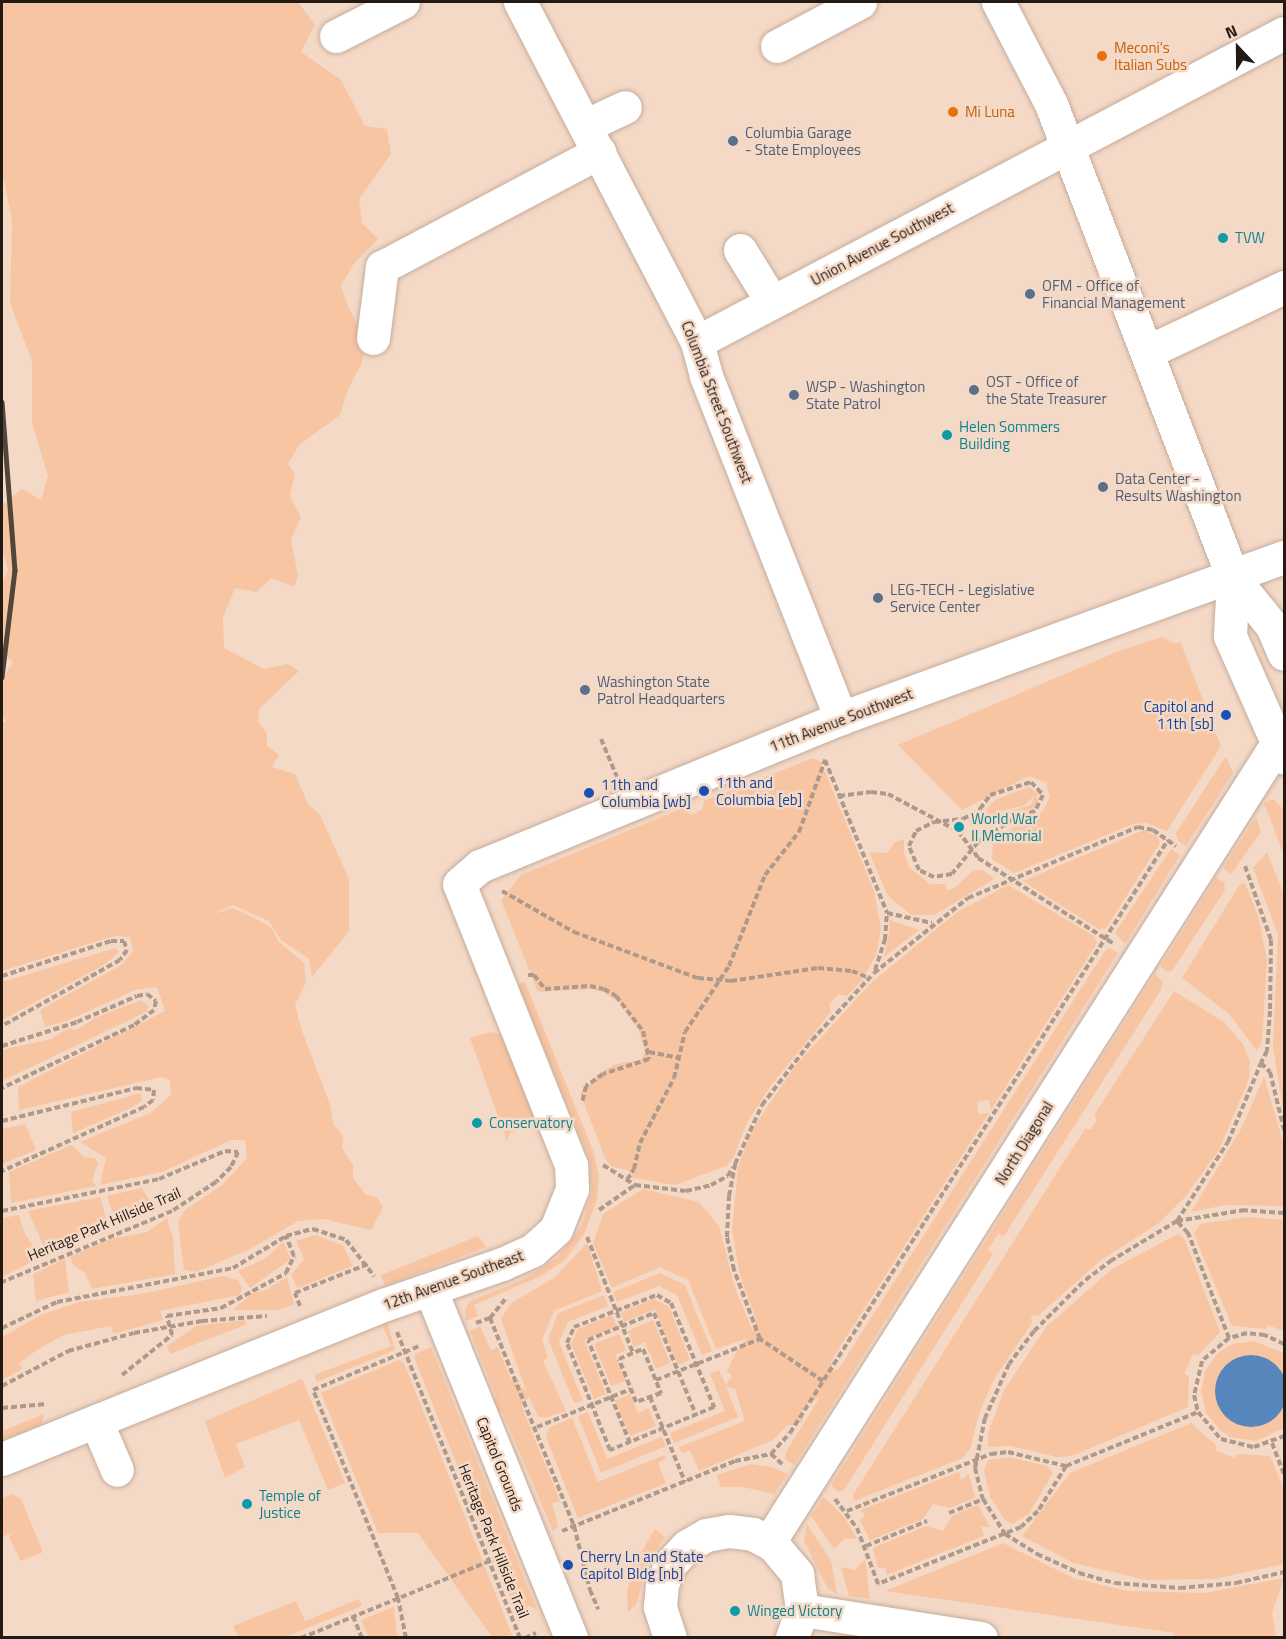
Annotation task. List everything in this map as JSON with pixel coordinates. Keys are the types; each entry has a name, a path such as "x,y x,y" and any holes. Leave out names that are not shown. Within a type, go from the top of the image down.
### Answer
{"street":[{"path":"336,36 403,2"},
{"name":"Columbia Street Southwest","path":"520,2 697,342 706,376 841,718"},
{"path":"777,46 860,2"},
{"path":"998,2 1044,88 1148,352 1233,578 1272,626 1284,654"},
{"name":"Union Avenue Southwest","path":"697,342 1284,33"},
{"path":"373,338 382,267 592,139 625,107"},
{"path":"740,250 772,302"},
{"path":"1148,352 1284,287"},
{"name":"11th Avenue Southwest","path":"459,884 480,866 505,854 841,718 1233,578 1284,557"},
{"path":"1233,578 1230,636 1281,750"},
{"name":"North Diagonal","path":"769,1542 1281,750"},
{"name":"12th Avenue Southeast","path":"2,1459 386,1304 431,1291 532,1250 556,1229 572,1189 571,1165 459,884"},
{"name":"Capitol Grounds","path":"431,1291 571,1638"},
{"path":"96,1421 117,1470"},
{"path":"659,1635 662,1584 671,1563 687,1546 706,1535 729,1531 753,1534 769,1542 787,1558 797,1574 797,1624 981,1638"}],"path":[{"path":"601,739 618,781"},
{"path":"820,751 886,913 885,940 874,973"},
{"path":"627,1180 649,1123 663,1104 679,1058 685,1032 720,981 765,875 799,832 825,760"},
{"path":"1031,782 1037,784 1044,795 1035,811 1006,823 978,842 973,851 952,874 934,877 919,870 909,846 916,831 934,822 963,819 980,809 990,795 1031,782"},
{"path":"839,796 871,792 888,794 934,822 958,831 978,858 1120,948"},
{"path":"603,1165 635,1185 686,1191 702,1188 728,1176 747,1131 778,1083 869,978 933,923 968,898 1138,827 1145,826 1179,849"},
{"path":"554,1534 735,1461 771,1454 784,1442 1168,840"},
{"path":"1177,1221 1228,1142 1267,1051 1273,958 1267,920 1245,866"},
{"path":"496,888 573,932 698,978 720,981 818,968 852,971 869,978"},
{"path":"886,913 933,923"},
{"path":"2,976 111,941 124,941 127,950 120,960 2,1026"},
{"path":"527,975 534,975 545,989 590,986 616,996 643,1031 649,1059 642,1064 618,1068 586,1086 581,1110"},
{"path":"2,1046 77,1022 137,996 147,994 156,1001 154,1010 134,1024 2,1088"},
{"path":"649,1052 679,1058"},
{"path":"1261,1063 1270,1072 1284,1130"},
{"path":"2,1121 136,1088 154,1090 153,1100 144,1107 2,1171"},
{"name":"Heritage Park Hillside Trail","path":"2,1211 159,1179 225,1150 238,1152 231,1167 216,1182 172,1211 2,1282"},
{"path":"735,1164 727,1237 734,1270 760,1339 823,1381"},
{"path":"1284,1213 1245,1210 1177,1221 1112,1260 1034,1330 999,1382 976,1459 983,1499 1005,1534 1061,1566 1115,1583 1209,1586 1284,1572"},
{"path":"1177,1221 1188,1233 1229,1338"},
{"path":"2,1328 57,1302 233,1268 286,1236 313,1229 332,1232 346,1240 368,1264 295,1293 300,1305 291,1309"},
{"path":"114,1381 172,1335 167,1316 221,1308 286,1273 294,1256 286,1236"},
{"path":"587,1237 633,1353"},
{"path":"657,1294 671,1303 696,1364 714,1407 610,1450 567,1343 574,1327 657,1294"},
{"path":"630,1443 588,1340 654,1313 696,1415"},
{"path":"2,1386 68,1351 169,1325 274,1316"},
{"path":"490,1318 537,1427 574,1526 590,1590 598,1609"},
{"name":"Heritage Park Hillside Trail","path":"393,1320 520,1638"},
{"path":"1284,1344 1265,1335 1247,1333 1229,1338 1202,1361 1195,1386 1198,1412 1221,1439 1254,1447 1272,1443 1284,1436"},
{"path":"656,1380 760,1339"},
{"path":"406,1638 398,1598 313,1390 428,1342"},
{"path":"644,1349 661,1393 636,1402 619,1359 633,1353 644,1349"},
{"path":"537,1427 631,1389"},
{"path":"650,1397 685,1482"},
{"path":"2,1408 57,1404"},
{"path":"878,1584 1005,1534 1033,1517 1066,1466 1198,1412"},
{"path":"1272,1443 1284,1474"},
{"path":"847,1511 976,1459 1008,1452 1066,1466"},
{"path":"771,1454 782,1465"},
{"path":"830,1494 847,1511 866,1546 878,1584 877,1592"},
{"path":"949,1513 983,1499"},
{"path":"866,1546 927,1521"},
{"path":"301,1638 502,1556"},
{"path":"352,1616 362,1638"}],"shaded area":[{"path":"2,2 298,2 315,25 301,52 341,80 365,126 387,129 391,154 359,199 362,223 378,239 353,265 341,286 350,311 367,340 361,365 349,387 340,415 299,445 288,464 295,474 290,496 301,517 291,540 298,576 294,587 272,578 256,592 235,588 223,618 224,648 264,669 288,664 299,671 259,709 258,721 267,734 267,746 279,755 272,767 295,774 308,804 320,815 349,879 349,931 312,977 309,959 281,940 269,921 233,905 210,915 233,908 256,919 272,928 278,941 304,963 306,982 295,1005 302,1031 331,1107 333,1124 343,1136 342,1148 353,1165 353,1178 366,1195 377,1197 383,1207 371,1230 323,1219 298,1221 250,1249 196,1272 184,1270 178,1222 185,1210 222,1185 247,1158 245,1140 231,1140 162,1172 100,1185 106,1158 80,1142 150,1113 171,1095 170,1080 162,1077 19,1110 18,1087 165,1011 157,987 135,990 69,1020 45,1027 40,1010 121,965 133,951 130,937 114,936 2,971 2,722 7,722 2,716 2,680 13,662 2,652 2,583 8,570 2,548 2,505 22,489 41,500 48,476 32,423 32,361 10,303 12,221 2,170"},
{"path":"1162,637 1177,644 1180,641 1221,746 1167,831 1146,823 1133,824 1014,873 992,859 993,839 1043,811 1050,797 1046,783 1029,776 962,810 898,745 1119,651"},
{"path":"1226,756 1233,773 1186,846 1178,841 1176,833"},
{"path":"813,758 821,762 874,891 881,929 876,955 862,980 847,996 839,994 829,1005 831,1012 772,1084 747,1122 733,1159 726,1166 675,1185 627,1177 630,1171 611,1166 605,1158 580,1093 603,1071 616,1064 641,1060 645,1052 639,1031 620,1003 603,992 589,989 538,992 501,900 521,875 683,808 691,815 702,810 704,801"},
{"path":"1029,787 1040,795 1035,796 1039,800 1032,809 1012,815 1011,811 1031,805 1034,796 1025,805 1002,811 984,826 971,825 969,820 982,815 995,800"},
{"path":"1273,799 1284,810 1284,855 1264,803"},
{"path":"1256,817 1261,832 1231,874 1223,868"},
{"path":"1144,830 1158,837 1160,843 1106,928 1100,930 1023,881"},
{"path":"904,839 904,853 910,868 930,884 946,884 946,890 953,889 974,870 983,870 994,879 934,915 911,915 888,896 869,852 887,853 895,842"},
{"path":"1171,849 1180,855 1125,944 1115,933"},
{"path":"1267,852 1284,895 1284,1113 1273,1047 1278,935 1253,868"},
{"path":"1216,878 1224,882 1225,890 1172,971 1168,972 1160,967"},
{"path":"1245,883 1259,918 1267,960 1262,1041 1257,1051 1229,1014 1182,978 1240,884"},
{"path":"1008,885 1094,936 1097,943 991,1110 989,1100 977,1102 979,1114 989,1113 831,1361 834,1370 838,1370 1105,951 1109,948 1118,953 794,1465 785,1459 786,1452 820,1397 804,1406 802,1422 787,1426 773,1440 699,1471 690,1450 682,1453 679,1447 745,1421 735,1389 726,1387 738,1417 674,1443 670,1433 725,1411 710,1374 719,1370 726,1385 732,1376 727,1371 738,1348 748,1338 716,1349 688,1280 660,1267 612,1288 593,1243 603,1214 643,1189 699,1202 719,1226 735,1288 753,1331 756,1319 740,1275 732,1230 738,1167 753,1128 796,1065 871,983 957,912"},
{"path":"890,920 919,930 884,957 889,934"},
{"path":"115,948 119,952 104,965 2,1020 2,982"},
{"path":"1155,974 1163,982 1161,990 1004,1236 998,1234 988,1250 993,1254 844,1490 838,1492 831,1485"},
{"path":"525,982 594,1153 599,1178 597,1200 584,1234 565,1260 541,1276 474,1305 478,1316 466,1321 465,1310 470,1301 524,1279 557,1258 581,1227 592,1192 590,1161 518,984"},
{"path":"1174,991 1224,1022 1243,1044 1250,1062 1249,1079 1219,1150 1185,1197 1159,1223 1100,1261 1039,1315 1031,1316 1032,1323 994,1379 979,1414 970,1449 963,1458 854,1501 853,1495 1085,1129 1091,1129 1097,1120 1094,1115"},
{"path":"141,1000 149,1006 146,1012 2,1081 2,1050 51,1039 69,1028 76,1030 97,1017"},
{"path":"491,1032 500,1034 505,1040 540,1132 525,1127 510,1133 507,1141 470,1038"},
{"path":"1264,1077 1284,1145 1284,1206 1226,1205 1191,1212 1241,1129"},
{"path":"141,1093 142,1101 131,1108 73,1133 71,1112"},
{"path":"25,1124 36,1150 2,1164 2,1129"},
{"path":"71,1145 85,1157 95,1158 98,1164 92,1180 96,1186 11,1203 9,1172"},
{"path":"142,1188 149,1199 149,1212 121,1224 114,1216 107,1196"},
{"path":"100,1197 109,1229 47,1254 28,1211"},
{"path":"19,1215 25,1234 41,1257 2,1277 2,1218"},
{"path":"1247,1217 1284,1220 1284,1331 1268,1325 1266,1329 1232,1326 1194,1234 1200,1224"},
{"path":"167,1218 173,1238 175,1274 92,1289 85,1273 74,1266 70,1257 110,1239 147,1232"},
{"path":"1178,1234 1184,1238 1220,1332 1198,1356 1193,1354 1184,1374 1189,1376 1188,1407 1072,1456 1057,1457 1011,1446 988,1447 988,1433 1004,1390 1046,1327 1112,1269"},
{"path":"316,1235 343,1246 353,1266 297,1288 291,1275 304,1259 296,1241"},
{"path":"478,1236 486,1247 385,1286 381,1275"},
{"path":"283,1242 291,1259 250,1288 238,1271 266,1258"},
{"path":"587,1243 602,1291 554,1311 542,1340 548,1357 543,1361 566,1411 544,1418 538,1416 529,1397 521,1405 560,1501 552,1503 558,1527 553,1531 502,1411 497,1413 498,1409 493,1407 496,1396 470,1331 480,1326 491,1350 498,1347 511,1380 514,1378 515,1383 519,1379 518,1386 522,1383 519,1389 524,1388 528,1396 501,1319 511,1303 554,1278"},
{"path":"65,1259 69,1292 36,1301 33,1274"},
{"path":"660,1273 685,1285 712,1351 702,1355 677,1295 659,1286 617,1302 613,1292"},
{"path":"223,1276 238,1280 242,1288 240,1295 160,1311 163,1320 113,1334 111,1326 64,1335 19,1363 22,1369 2,1380 2,1337 43,1314 79,1302 141,1294"},
{"path":"287,1277 294,1305 277,1310 233,1310 252,1293 266,1290"},
{"path":"604,1295 608,1306 568,1322 559,1342 583,1401 574,1403 548,1339 558,1313"},
{"path":"654,1299 669,1307 690,1360 678,1365 655,1309 624,1322 621,1312"},
{"path":"612,1315 617,1326 584,1340 606,1394 594,1399 571,1344 578,1329"},
{"path":"245,1320 247,1324 170,1354 167,1346 196,1326"},
{"path":"653,1320 670,1363 656,1369 645,1342 634,1347 628,1331"},
{"path":"387,1321 395,1350 317,1382 314,1375 391,1346 382,1324"},
{"path":"619,1334 626,1350 615,1355 626,1381 611,1386 594,1344"},
{"path":"1253,1341 1284,1353 1284,1377 1253,1355 1238,1357 1222,1370 1284,1406 1284,1428 1256,1441 1230,1437 1220,1430 1206,1413 1201,1391 1205,1371 1217,1354 1232,1344"},
{"path":"431,1347 537,1610 530,1606 524,1613 516,1613 415,1360 415,1354"},
{"path":"399,1360 404,1363 512,1635 492,1637 418,1533 378,1533 321,1393"},
{"path":"302,1379 345,1483 328,1490 299,1420 236,1444 245,1467 225,1478 205,1421"},
{"path":"630,1394 638,1413 648,1408 656,1426 630,1436 615,1401"},
{"path":"588,1412 607,1459 662,1437 666,1446 601,1473 578,1416"},
{"path":"44,1414 42,1424 2,1440 2,1431"},
{"path":"572,1418 598,1482 664,1455 666,1459 658,1463 666,1483 578,1518 546,1437 550,1427"},
{"path":"1191,1423 1216,1445 1215,1450 1234,1458 1237,1454 1270,1456 1284,1489 1284,1564 1214,1579 1147,1580 1073,1563 1022,1536 1070,1473"},
{"path":"1008,1457 1047,1466 1053,1473 1029,1514 1012,1524 1005,1520 990,1497 984,1470 988,1460"},
{"path":"751,1464 771,1467 788,1474 774,1494 743,1487 721,1487 717,1475"},
{"path":"959,1472 961,1480 969,1474 975,1498 949,1508 933,1504 923,1519 870,1540 860,1521 865,1515 860,1510"},
{"path":"12,1494 21,1499 43,1552 21,1561 9,1537 12,1533 2,1537 2,1525 7,1522 2,1524 2,1498"},
{"path":"824,1497 845,1518 857,1539 845,1538 834,1549 811,1516"},
{"path":"978,1505 990,1527 981,1527 984,1536 886,1575 886,1568 878,1568 873,1548 926,1526 943,1531 952,1516"},
{"path":"807,1524 831,1561 837,1594 828,1589 804,1541"},
{"path":"655,1529 665,1537 648,1563 636,1605 628,1612 627,1592 632,1568"},
{"path":"1003,1543 1073,1578 1127,1591 1204,1593 1284,1578 1272,1613 1276,1637 1174,1637 1174,1633 885,1591"},
{"path":"865,1559 870,1599 849,1596 841,1567 855,1570"},
{"path":"359,1599 362,1606 285,1637 238,1637 233,1626 296,1601 305,1621"},
{"path":"394,1607 397,1637 369,1637 361,1620"}],"water":[{"path":"1251,1355 1271,1361 1281,1371 1287,1391 1281,1411 1271,1421 1251,1427 1231,1421 1221,1411 1215,1391 1221,1371 1231,1361"}],"railway":[{"path":"2,402 15,570 2,677"}],"place":[{"name":"Meconi's Italian Subs","path":"1102,56"},
{"name":"Mi Luna","path":"953,112"},
{"name":"Columbia Garage - State Employees","path":"733,141"},
{"name":"TVW","path":"1223,238"},
{"name":"OFM - Office of Financial Management","path":"1030,294"},
{"name":"OST - Office of the State Treasurer","path":"974,390"},
{"name":"WSP - Washington State Patrol","path":"794,395"},
{"name":"Helen Sommers Building","path":"947,435"},
{"name":"Data Center - Results Washington","path":"1103,487"},
{"name":"LEG-TECH - Legislative Service Center","path":"878,598"},
{"name":"Washington State Patrol Headquarters","path":"585,690"},
{"name":"Capitol and 11th [sb]","path":"1226,715"},
{"name":"11th and Columbia [eb]","path":"704,791"},
{"name":"11th and Columbia [wb]","path":"589,793"},
{"name":"World War II Memorial","path":"959,827"},
{"name":"Conservatory","path":"477,1123"},
{"name":"Temple of Justice","path":"247,1504"},
{"name":"Cherry Ln and State Capitol Bldg [nb]","path":"568,1565"},
{"name":"Winged Victory","path":"735,1611"}]}
